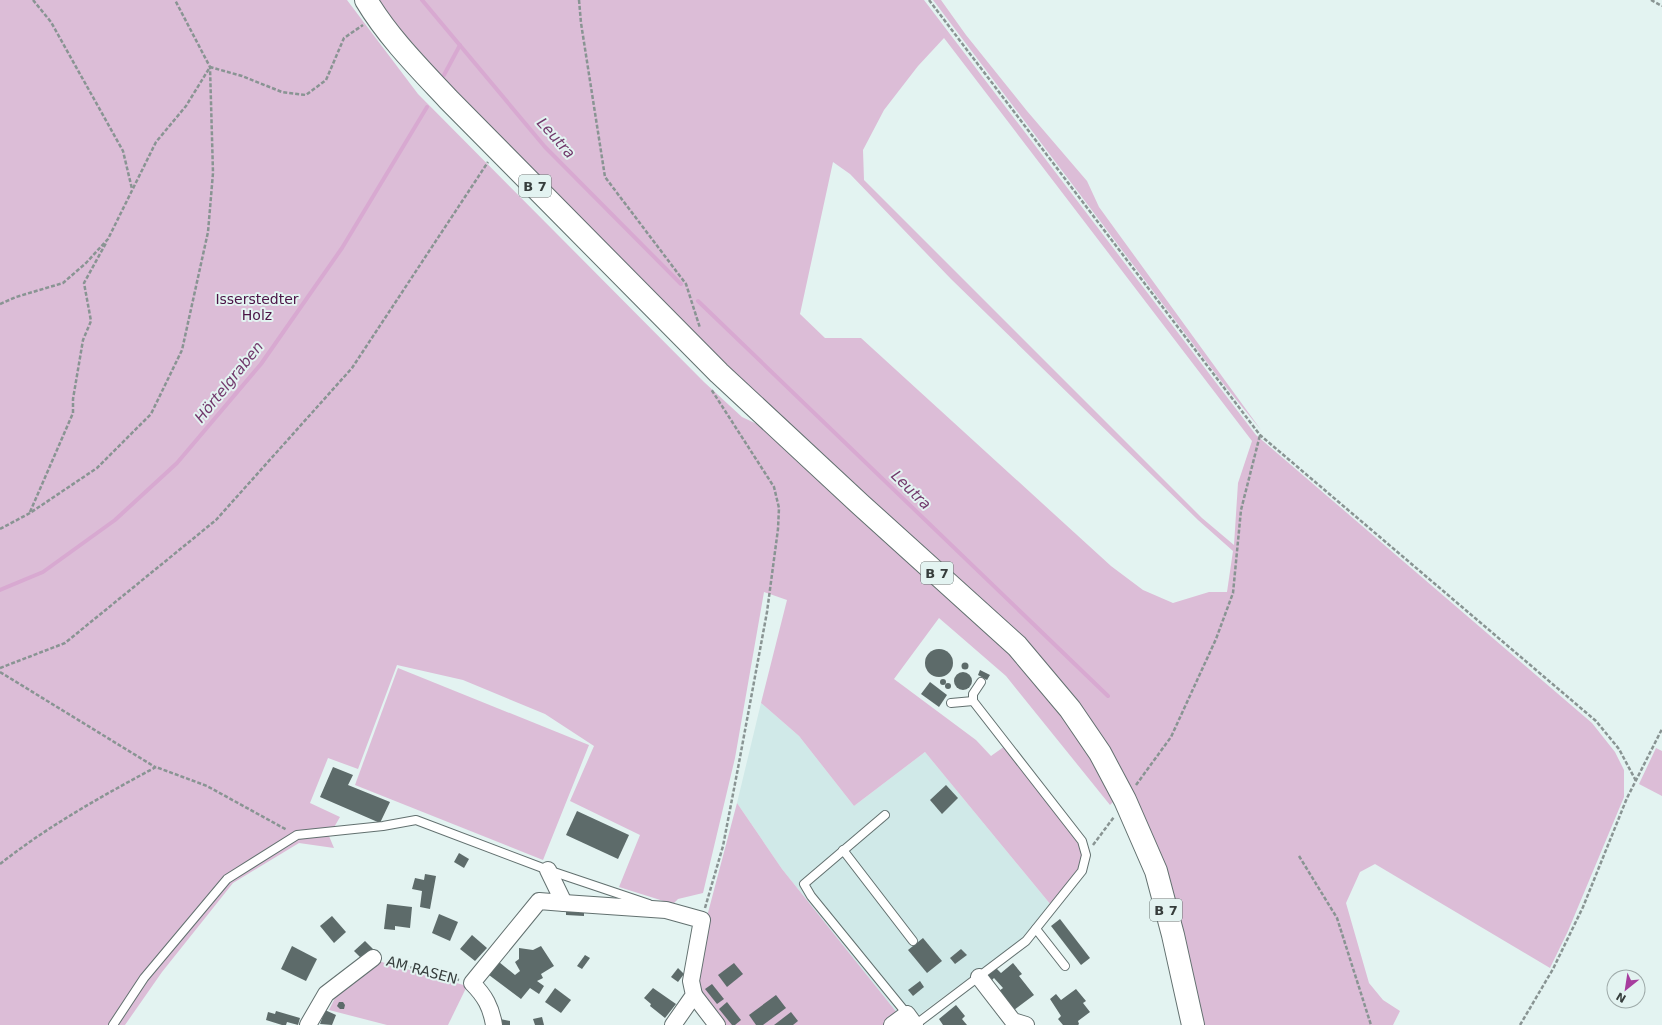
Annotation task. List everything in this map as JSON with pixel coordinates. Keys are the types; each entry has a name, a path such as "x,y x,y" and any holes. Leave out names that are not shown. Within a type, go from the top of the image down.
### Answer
{"main road":[{"name":"B 7","path":"371,8 410,58 496,148 719,373 861,505 1018,646 1070,709 1100,753 1125,800 1156,871 1173,935 1193,1025"}],"street":[{"path":"548,870 564,903"},
{"path":"494,1025 491,1009 482,993 468,982 539,902 666,910 695,917 691,981 694,995 717,1025"},
{"name":"AM RASEN","path":"308,1025 326,994 373,958"},
{"path":"978,977 1013,1021 1026,1025"},
{"path":"673,1025 694,995"},
{"path":"892,1025 912,1021"}],"lane":[{"path":"885,816 804,884 912,1021 978,977 1026,941 1082,871 1086,855 1082,841 973,701 973,694 980,682"},
{"path":"951,703 973,701"},
{"path":"113,1025 144,978 227,879 297,835 383,826 416,820 548,870 666,910"},
{"path":"843,850 912,941"},
{"path":"1036,929 1065,966"}],"path":[{"path":"33,0 51,22 123,151 132,190"},
{"path":"0,529 30,513 97,468 151,414 182,350 208,232 213,173 210,67 175,0"},
{"path":"579,0 581,23 605,177 686,284 700,329"},
{"path":"929,0 1260,435 1596,721 1619,750 1636,781"},
{"path":"1651,0 1662,6"},
{"path":"210,67 242,76 282,92 306,95 326,80 344,38 371,8"},
{"path":"30,513 73,413 73,399 83,340 91,321 84,283 108,239 156,142 186,106 210,67"},
{"path":"0,668 65,643 216,520 352,368 496,148"},
{"path":"0,304 16,297 63,283 86,264 108,239"},
{"path":"695,917 723,846 767,612 778,529 779,508 774,487 712,394 710,385 719,373"},
{"path":"1086,855 1171,737 1216,639 1234,593 1241,510 1260,435"},
{"path":"0,672 156,767 207,786 297,835"},
{"path":"1520,1025 1553,969 1583,908 1627,798 1662,729"},
{"path":"0,864 30,840 110,791 156,767"},
{"path":"1298,856 1337,918 1371,1025"},
{"name":"AM RASEN","path":"373,958 468,982"}],"shaded area":[{"path":"761,703 799,736 854,806 925,752 1051,905 1022,939 916,1017 908,1006 898,1014 782,869 737,803"}],"green space":[{"name":"Isserstedter Holz","path":"0,0 347,0 418,94 704,382 742,417 759,425 1012,650 1063,713 1116,799 1110,805 1006,676 939,618 894,679 976,740 991,756 1005,746 1079,843 1081,861 1069,884 1051,905 925,752 854,806 799,736 761,703 787,600 764,592 735,758 703,893 678,899 673,904 619,887 640,835 570,801 594,746 545,714 463,680 397,665 358,769 328,758 310,803 340,817 329,836 334,848 299,843 233,883 162,972 125,1025 0,1025"},
{"path":"376,0 924,0 1256,435 1592,723 1615,752 1624,770 1624,797 1568,931 1550,968 1375,864 1360,872 1346,903 1369,983 1383,1000 1400,1011 1393,1025 1201,1025 1105,749 425,63","holes":["944,38 1252,441 1238,483 1234,545 1202,518 864,180 863,150 884,110 918,66","833,162 850,174 951,279 1198,520 1233,551 1227,592 1209,592 1173,603 1143,590 1111,566 861,338 825,338 800,314"]},
{"path":"933,0 941,0 966,35 1027,111 1087,181 1099,207 1261,430 1221,381"},
{"path":"398,668 589,745 543,860 355,785"},
{"path":"1656,748 1662,751 1662,796 1639,784"},
{"path":"737,803 782,869 898,1014 885,1025 724,1025 700,994 699,981 705,924"},
{"path":"378,961 467,986 448,1025 387,1025 329,1010 339,990"}],"building":[{"path":"939,649 945,650 949,653 952,657 952,669 949,673 945,676 939,677 933,676 929,673 926,669 925,663 926,657 929,653 933,650"},
{"path":"965,662 968,663 968,669 965,670 962,669 961,666 962,663"},
{"path":"980,670 990,675 987,680 978,675"},
{"path":"963,672 969,675 972,681 969,687 963,690 957,687 954,681 957,675"},
{"path":"943,679 946,682 943,685 940,682"},
{"path":"930,682 947,695 939,707 921,694"},
{"path":"948,683 951,686 948,689 945,686"},
{"path":"333,767 353,775 348,785 390,802 380,823 320,797"},
{"path":"946,785 958,798 942,814 930,800"},
{"path":"577,811 629,835 618,859 566,835"},
{"path":"459,853 469,859 464,868 454,862"},
{"path":"425,874 436,876 430,909 420,907 422,891 412,889 415,878 424,880"},
{"path":"387,904 412,907 410,928 395,926 395,930 384,929"},
{"path":"566,909 584,910 584,916 566,915"},
{"path":"439,914 458,922 450,941 432,933"},
{"path":"332,916 346,932 334,943 320,926"},
{"path":"1060,919 1090,958 1081,965 1051,926"},
{"path":"472,935 487,948 475,961 460,949"},
{"path":"923,938 942,961 927,973 908,950"},
{"path":"365,941 373,949 362,959 354,951"},
{"path":"292,946 317,959 306,981 281,969"},
{"path":"541,946 554,966 541,974 543,978 537,981 544,986 539,994 530,988 521,999 489,975 499,962 515,975 520,971 515,962 519,959 519,948 533,950"},
{"path":"961,949 967,955 955,964 950,958"},
{"path":"585,955 590,958 582,969 577,966"},
{"path":"734,963 743,974 727,987 718,975"},
{"path":"1013,963 1022,974 1019,976 1034,995 1014,1010 999,991 1003,988 994,978 989,983 984,977 996,968 1001,973"},
{"path":"678,968 684,974 678,982 671,977"},
{"path":"920,981 924,987 913,996 908,990"},
{"path":"712,984 724,999 717,1004 705,989"},
{"path":"555,988 571,1000 561,1013 545,1002"},
{"path":"653,988 676,1004 665,1018 650,1006 651,1004 644,998"},
{"path":"1076,989 1086,1001 1083,1003 1090,1012 1078,1021 1078,1025 1063,1025 1058,1019 1061,1016 1050,999 1056,994 1061,1000"},
{"path":"776,995 786,1008 763,1025 756,1025 749,1015"},
{"path":"339,1002 343,1002 345,1005 344,1009 340,1009 337,1006"},
{"path":"727,1002 741,1020 735,1025 732,1025 719,1009"},
{"path":"956,1005 965,1016 962,1019 967,1025 943,1025 939,1019"},
{"path":"325,1010 336,1015 332,1025 320,1024"},
{"path":"276,1011 300,1018 298,1025 287,1022 286,1025 282,1025 266,1020 268,1012 275,1014"},
{"path":"791,1012 798,1021 793,1025 774,1025"},
{"path":"542,1017 544,1025 535,1025 533,1019"},
{"path":"500,1019 510,1021 510,1025 499,1025"}],"waterway":[{"name":"Leutra","path":"422,0 545,147 681,284"},
{"name":"Hörtelgraben","path":"444,75 460,45"},
{"name":"Hörtelgraben","path":"0,590 43,572 115,520 177,463 261,364 342,248 427,107"},
{"name":"Leutra","path":"698,301 1108,696"}]}
